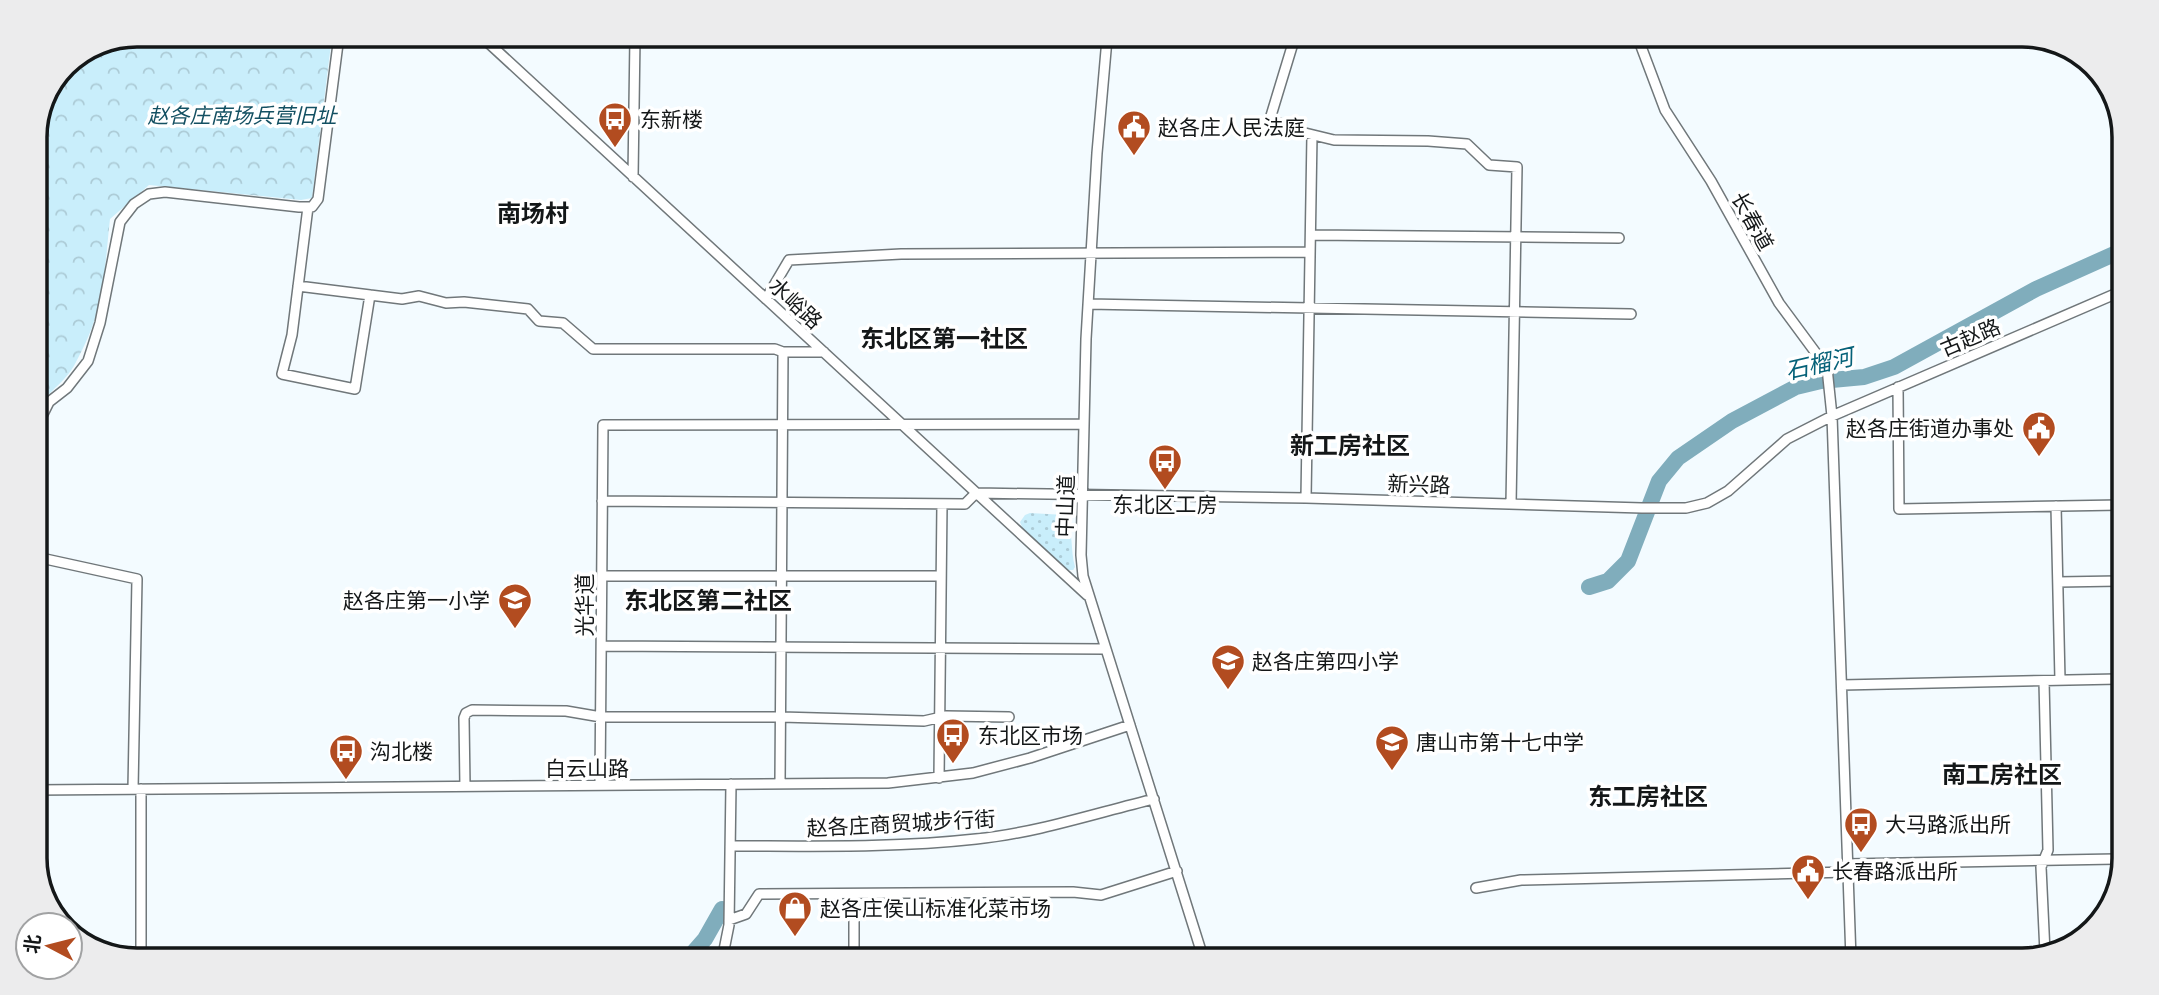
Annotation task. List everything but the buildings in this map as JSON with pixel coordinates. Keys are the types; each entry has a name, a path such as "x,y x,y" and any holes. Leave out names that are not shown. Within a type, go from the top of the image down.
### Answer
{"street":[{"path":"47,406 67,388 88,360 100,323 120,222 134,204 149,194 165,192 312,206 318,198 338,47"},
{"name":"水峪路","path":"493,47 1088,596"},
{"path":"633,177 635,47"},
{"name":"中山道","path":"1107,47 1088,304 1081,555 1088,596 1200,948"},
{"path":"1292,47 1270,119 1312,135 1335,140 1467,144 1489,165 1517,167 1511,504"},
{"name":"长春道","path":"1641,47 1665,110 1711,181 1779,303 1828,368 1832,416 1851,948"},
{"path":"1306,498 1312,135"},
{"path":"308,207 292,335 282,374 355,389 370,295"},
{"path":"1311,235 1619,238"},
{"path":"766,299 789,260 901,254 1310,252"},
{"path":"298,286 402,299 419,296 446,303 464,302 528,309 539,321 563,323 593,349 775,349 783,352 824,352"},
{"name":"古赵路","path":"1832,416 2112,295"},
{"path":"1088,304 1631,314"},
{"path":"780,783 783,352"},
{"path":"1898,387 1899,509 2112,505"},
{"name":"新兴路","path":"976,493 1686,508 1707,503 1728,491 1787,439 1832,416"},
{"path":"783,425 1084,424"},
{"name":"光华道","path":"600,785 603,425 783,425"},
{"path":"603,501 965,505 976,493"},
{"path":"939,778 942,504"},
{"path":"2056,506 2060,680"},
{"path":"47,559 137,579 137,789 141,948"},
{"path":"602,576 941,576"},
{"path":"2058,582 2112,581"},
{"path":"601,646 1105,649"},
{"path":"1842,685 2112,679"},
{"path":"2044,681 2048,850 2042,867 2045,944"},
{"path":"465,786 464,718 468,712 566,711 601,717 781,717 924,721 940,717 1009,717"},
{"name":"白云山路","path":"47,790 888,783 973,773 1030,758 1130,725"},
{"path":"724,948 729,920 731,784"},
{"name":"赵各庄商贸城步行街","path":"730,846 870,846 978,839 1154,799"},
{"path":"1476,888 1521,880 2112,859"},
{"path":"729,920 746,914 760,894 1073,892 1101,895 1177,871"},
{"path":"854,894 854,948"}],"green space":[{"name":"赵各庄南场兵营旧址","path":"331,47 312,198 301,200 149,185 110,219 96,314 83,349 65,378 47,397 47,131 50,114 66,82 92,59 126,48"},
{"path":"1030,513 1065,515 1071,534 1075,567 1073,570 1067,570 1024,532 1020,522"}],"waterway":[{"name":"石榴河","path":"1589,587 1608,581 1628,561 1659,481 1678,458 1732,421 1796,387 1821,381 1864,377 1894,367 2036,289 2112,255"},
{"name":"石榴河","path":"697,948 722,909"}],"place":[{"name":"东新楼","path":"615,149"},
{"name":"赵各庄人民法庭","path":"1134,157"},
{"name":"赵各庄街道办事处","path":"2039,458"},
{"name":"东北区工房","path":"1165,491"},
{"name":"赵各庄第一小学","path":"515,630"},
{"name":"赵各庄第四小学","path":"1228,691"},
{"name":"东北区市场","path":"953,765"},
{"name":"唐山市第十七中学","path":"1392,772"},
{"name":"沟北楼","path":"346,781"},
{"name":"大马路派出所","path":"1861,854"},
{"name":"长春路派出所","path":"1808,901"},
{"name":"赵各庄侯山标准化菜市场","path":"795,938"}],"district":[{"name":"南场村","path":"533,213"},
{"name":"东北区第一社区","path":"944,338"},
{"name":"新工房社区","path":"1350,445"},
{"name":"东北区第二社区","path":"708,600"},
{"name":"南工房社区","path":"2002,774"},
{"name":"东工房社区","path":"1648,796"}]}
